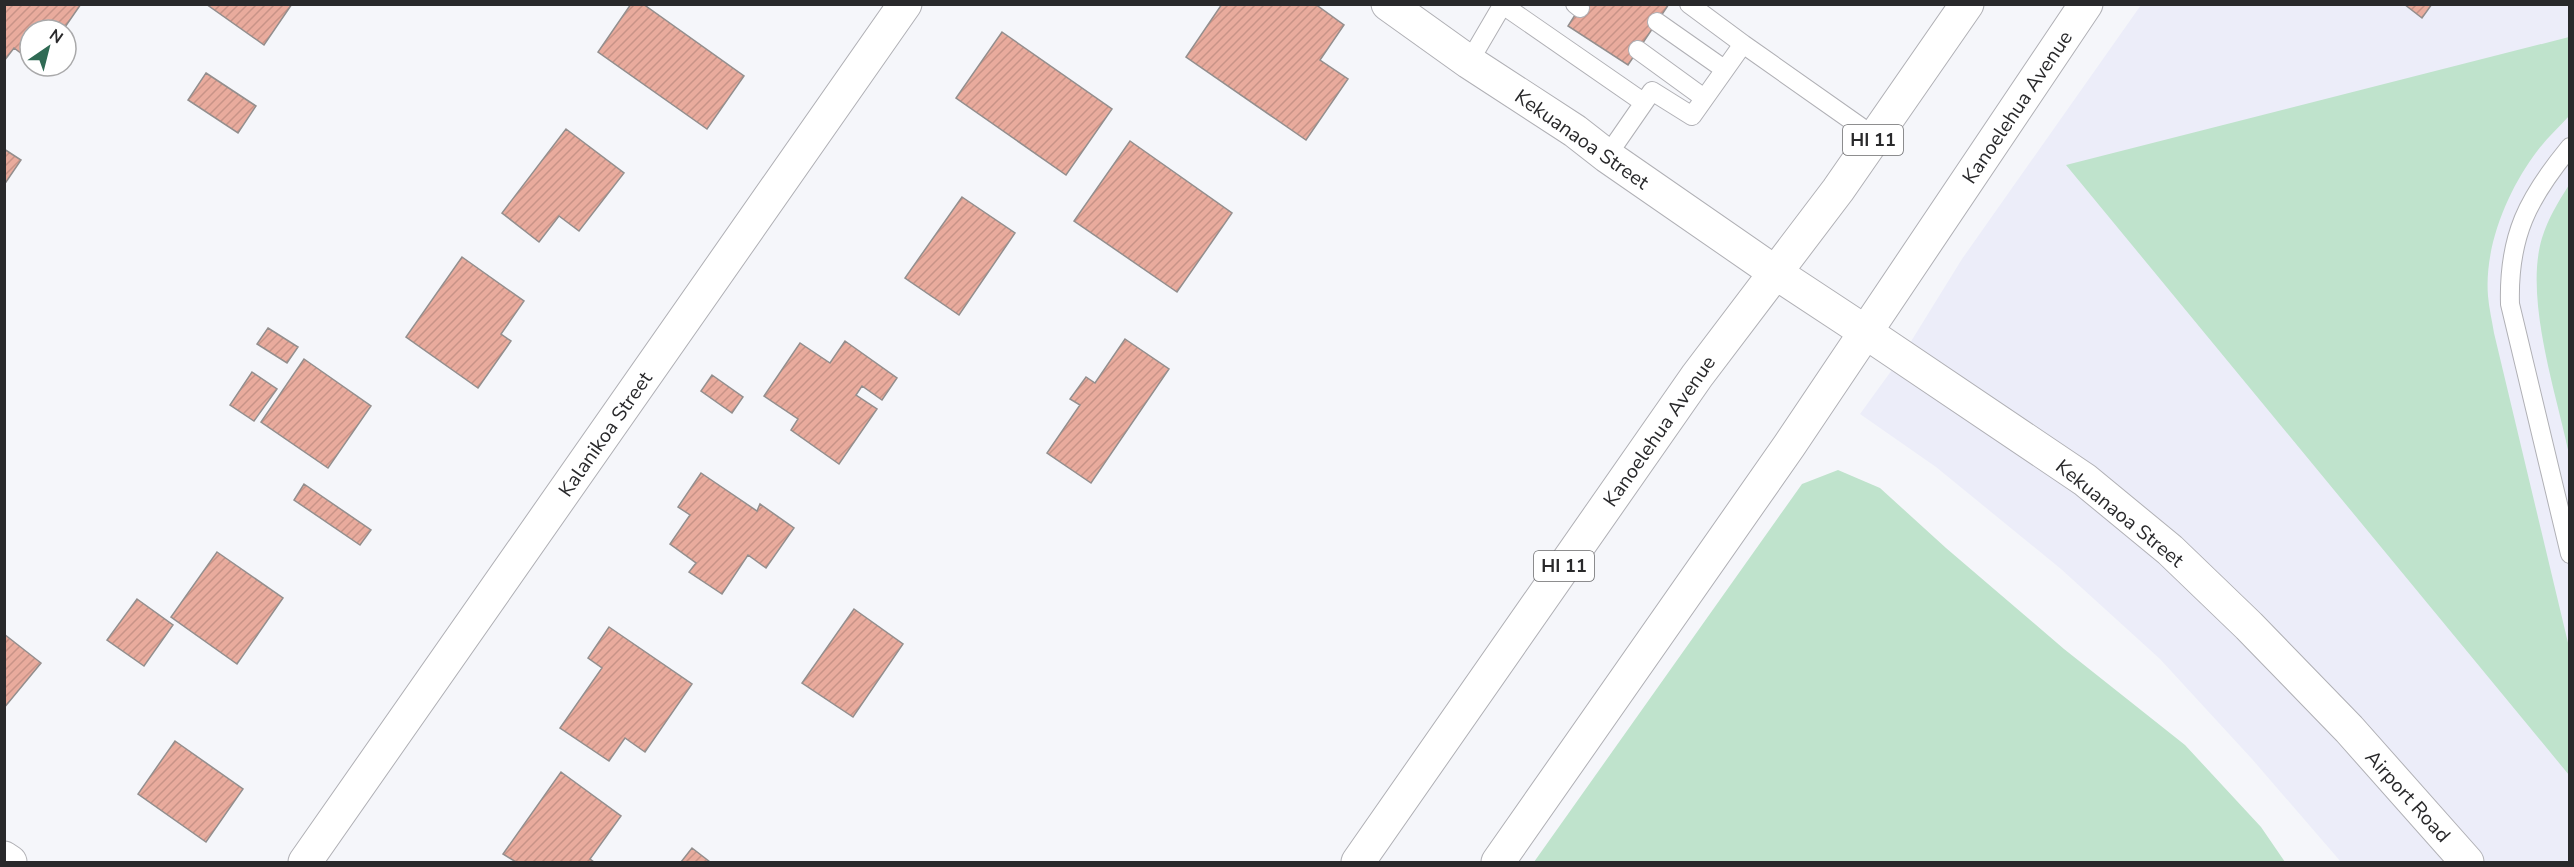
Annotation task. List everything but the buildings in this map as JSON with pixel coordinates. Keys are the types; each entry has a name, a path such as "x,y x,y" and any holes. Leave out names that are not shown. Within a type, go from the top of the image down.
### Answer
{"main road":[{"name":"Kalanikoa Street","path":"305,862 905,4"},
{"name":"Kekuanaoa Street","path":"1388,4 1469,62 1575,131 1607,156 1776,273 2085,480 2170,550 2249,626 2349,729"},
{"name":"Kanoelehua Avenue","path":"1358,862 1696,376 1776,273 1875,137 1967,4"},
{"name":"Kanoelehua Avenue","path":"1498,862 1789,446 1864,331 2086,4"},
{"name":"Airport Road","path":"2349,729 2467,862"},
{"path":"4,858 10,862"}],"lane":[{"path":"1689,4 1875,137"},
{"path":"1469,62 1503,5 1643,102"},
{"path":"1657,22 1724,69"},
{"path":"1607,156 1652,91 1692,116 1743,44"},
{"path":"1638,50 1704,98"},
{"path":"2570,147 2545,177 2525,212 2514,246 2509,274 2510,304 2570,554"}],"shaded area":[{"path":"2141,5 2569,5 2569,862 2341,862 2252,759 2160,659 2061,569 1936,467 1860,414 1902,356 1962,259"}],"green space":[{"path":"2569,37 2569,116 2527,165 2508,200 2494,238 2490,258 2488,301 2569,647 2569,775 2066,165"},
{"path":"2569,185 2569,454 2539,316 2537,262 2547,224"},
{"path":"1838,470 1880,488 2064,649 2185,745 2261,827 2285,862 1534,862 1802,484"}]}
